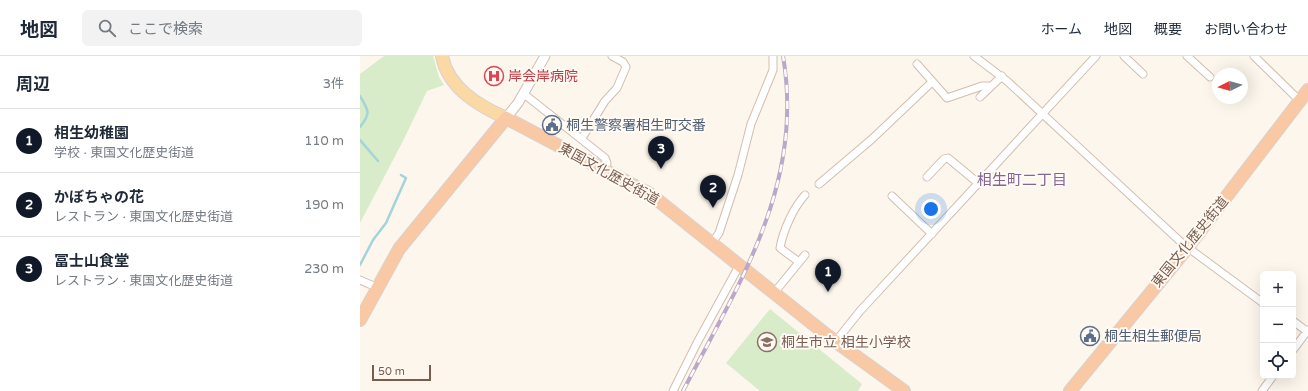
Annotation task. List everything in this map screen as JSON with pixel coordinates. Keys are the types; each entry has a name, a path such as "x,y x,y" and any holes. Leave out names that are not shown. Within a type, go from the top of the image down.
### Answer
{"highway":[{"name":"東国文化歴史街道","path":"1070,391 1187,247 1308,90"},
{"name":"東国文化歴史街道","path":"506,118 650,194 739,266 836,341 904,391"},
{"path":"360,320 376,287 405,241 506,118"}],"main road":[{"path":"442,56 449,74 461,90 476,101 506,118"}],"street":[{"path":"506,118 524,94 545,56"},
{"path":"582,138 604,101 617,88 626,67 623,62 612,56"},
{"path":"712,244 719,233 738,175 751,124 773,70 773,56"},
{"path":"974,56 1002,76 1187,247 1245,292 1260,301"},
{"path":"836,341 860,311 1096,56"},
{"path":"1124,56 1143,74"},
{"path":"1187,56 1210,77"},
{"path":"1254,56 1300,101"},
{"path":"917,64 947,98 982,86 991,86"},
{"path":"980,97 1002,76"},
{"path":"819,184 872,139 932,82"},
{"path":"524,94 582,138 605,158 607,163 604,171"},
{"path":"927,177 944,159 948,158 978,183"},
{"path":"799,262 780,248 798,203 805,195"},
{"path":"892,196 932,234"},
{"path":"774,293 805,255"},
{"path":"673,391 739,266"},
{"path":"360,280 376,287"},
{"path":"1296,323 1308,331 1296,346"},
{"path":"1262,391 1271,379"}],"green space":[{"path":"384,56 433,56 439,77 444,85 427,91 403,141 360,223 360,74"},
{"path":"770,309 862,384 858,391 760,391 726,363"}],"waterway":[{"path":"360,96 368,112 360,127"},
{"path":"360,140 378,161"},
{"path":"360,265 373,240 386,223 406,178 401,175"}],"railway":[{"path":"683,391 745,271 762,231 776,190 785,147 787,103 783,56"}],"place":[{"name":"岸会岸病院","path":"494,76"},
{"name":"桐生警察署相生町交番","path":"552,125"},
{"name":"冨士山食堂","path":"661,169"},
{"name":"かぼちゃの花","path":"713,208"},
{"name":"相生幼稚園","path":"828,292"},
{"name":"桐生相生郵便局","path":"1090,336"},
{"name":"桐生市立 相生小学校","path":"767,342"}],"district":[{"name":"相生町二丁目","path":"1022,180"}]}
